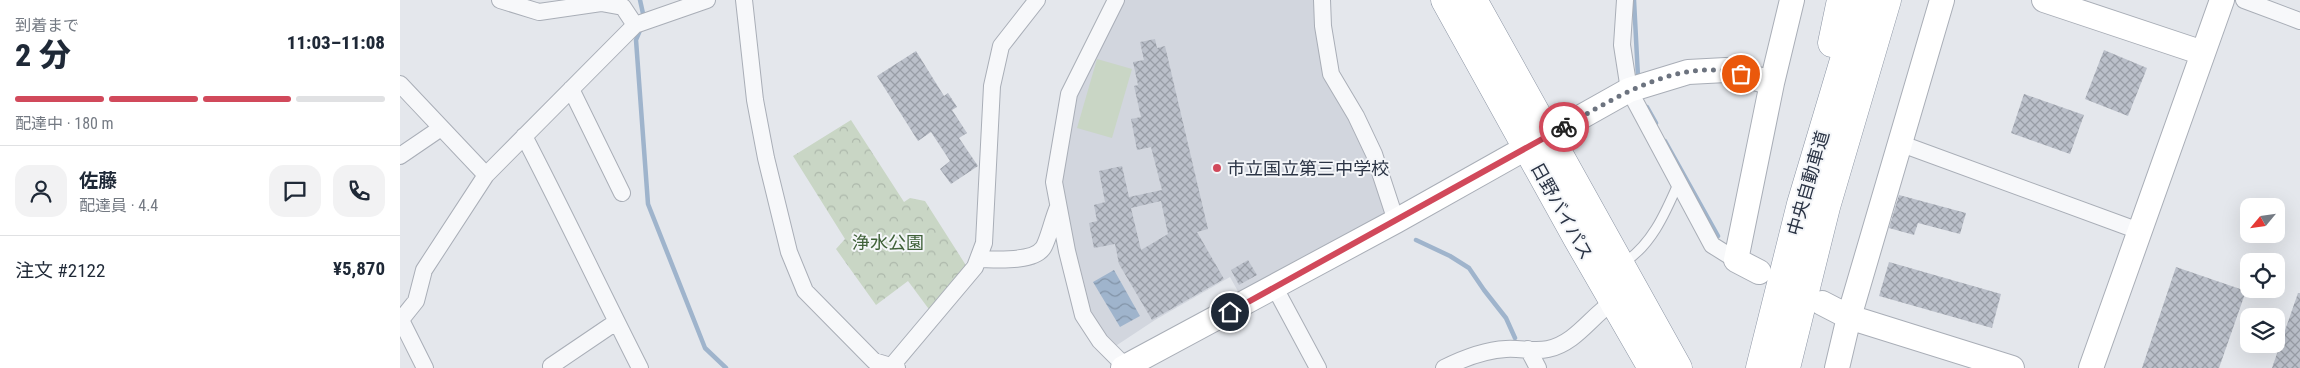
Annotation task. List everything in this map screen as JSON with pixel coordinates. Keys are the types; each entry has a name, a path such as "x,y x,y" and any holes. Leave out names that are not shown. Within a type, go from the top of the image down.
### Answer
{"highway":[{"name":"日野バイパス","path":"1445,0 1620,265 1678,368"},
{"name":"日野バイパス","path":"1473,0 1613,302 1652,368"},
{"path":"1801,204 1841,0"},
{"name":"中央自動車道","path":"1760,368 1801,204 1862,0"},
{"name":"中央自動車道","path":"1786,368 1826,207 1888,0"}],"street":[{"path":"500,0 539,12 601,3 623,6 635,25"},
{"path":"425,368 401,320 416,301 424,270 486,175 635,25 707,0"},
{"path":"744,0 755,100 789,252 805,291 874,361 893,367 975,266 978,259 984,243 992,86 1001,46 1037,0"},
{"path":"1116,0 1069,94 1054,182 1058,208 1083,315 1100,341 1124,367 1275,288 1629,90 1688,72 1726,70 1772,83"},
{"path":"1322,0 1323,26 1331,74 1356,116 1374,154 1396,221"},
{"path":"1625,0 1622,45 1629,90 1712,245 1760,272"},
{"path":"1736,260 1772,83 1792,0"},
{"path":"1837,368 1849,317 1942,0"},
{"path":"2044,0 2076,5 2203,53"},
{"path":"2091,368 2222,0"},
{"path":"2244,0 2300,21"},
{"path":"400,85 486,175"},
{"path":"571,89 622,193"},
{"path":"400,156 441,128"},
{"path":"524,136 579,241 586,263 640,368"},
{"path":"1899,143 2139,231"},
{"path":"978,259 1022,258 1035,255 1043,248 1051,222 1058,208"},
{"path":"1275,288 1318,368"},
{"path":"1444,368 1484,353 1505,349 1547,349 1576,335 1600,310 1613,302"},
{"path":"1822,303 1849,317 2012,368"},
{"path":"551,366 616,322"},
{"path":"1528,349 1538,368"}],"lane":[{"path":"1620,265 1636,255 1652,234 1662,219 1678,184"}],"shaded area":[{"name":"市立国立第三中学校","path":"1116,0 1322,0 1331,74 1396,221 1245,304 1230,277 1155,320 1108,351 1083,315 1054,182 1069,94"}],"green space":[{"path":"1097,59 1132,69 1112,138 1077,128"},
{"name":"浄水公園","path":"851,120 904,202 910,198 925,201 967,267 931,312 908,281 876,305 836,249 845,239 793,156"}],"water":[{"path":"1114,270 1140,316 1120,327 1093,282"}],"building":[{"path":"1155,39 1157,48 1165,46 1208,229 1197,232 1224,279 1152,320 1119,264 1115,244 1094,248 1089,223 1097,221 1094,205 1105,202 1099,171 1122,166 1129,197 1162,190 1151,147 1137,150 1131,119 1141,117 1134,86 1138,85 1133,62 1144,60 1140,42","holes":["1161,201 1168,234 1141,250 1131,208"]},
{"path":"2104,50 2147,68 2128,116 2085,99"},
{"path":"916,51 944,96 948,93 957,107 952,110 967,133 959,138 978,166 951,184 940,169 950,161 931,132 918,141 877,76"},
{"path":"2024,94 2084,115 2070,154 2011,133"},
{"path":"1899,195 1966,213 1960,234 1918,223 1914,235 1889,228"},
{"path":"1248,260 1257,275 1239,285 1231,270"},
{"path":"1889,262 2001,294 1992,328 1879,296"},
{"path":"2176,267 2240,289 2240,298 2244,298 2219,368 2142,368"},
{"path":"2298,293 2300,293 2300,368 2272,368 2277,353 2285,353 2285,330"}],"waterway":[{"path":"640,0 644,18"},
{"path":"1634,0 1638,77"},
{"path":"641,28 636,40 648,204 705,348 726,368"},
{"path":"1647,107 1656,123"},
{"path":"1665,141 1718,236"},
{"path":"1416,240 1450,256 1469,268 1506,318 1515,338"}],"way so far":[{"path":"1564,127 1629,90 1688,72 1726,70 1741,74"}],"place":[{"name":"市立国立第三中学校","path":"1217,168"}],"route":[{"path":"1230,312 1564,127"}]}
